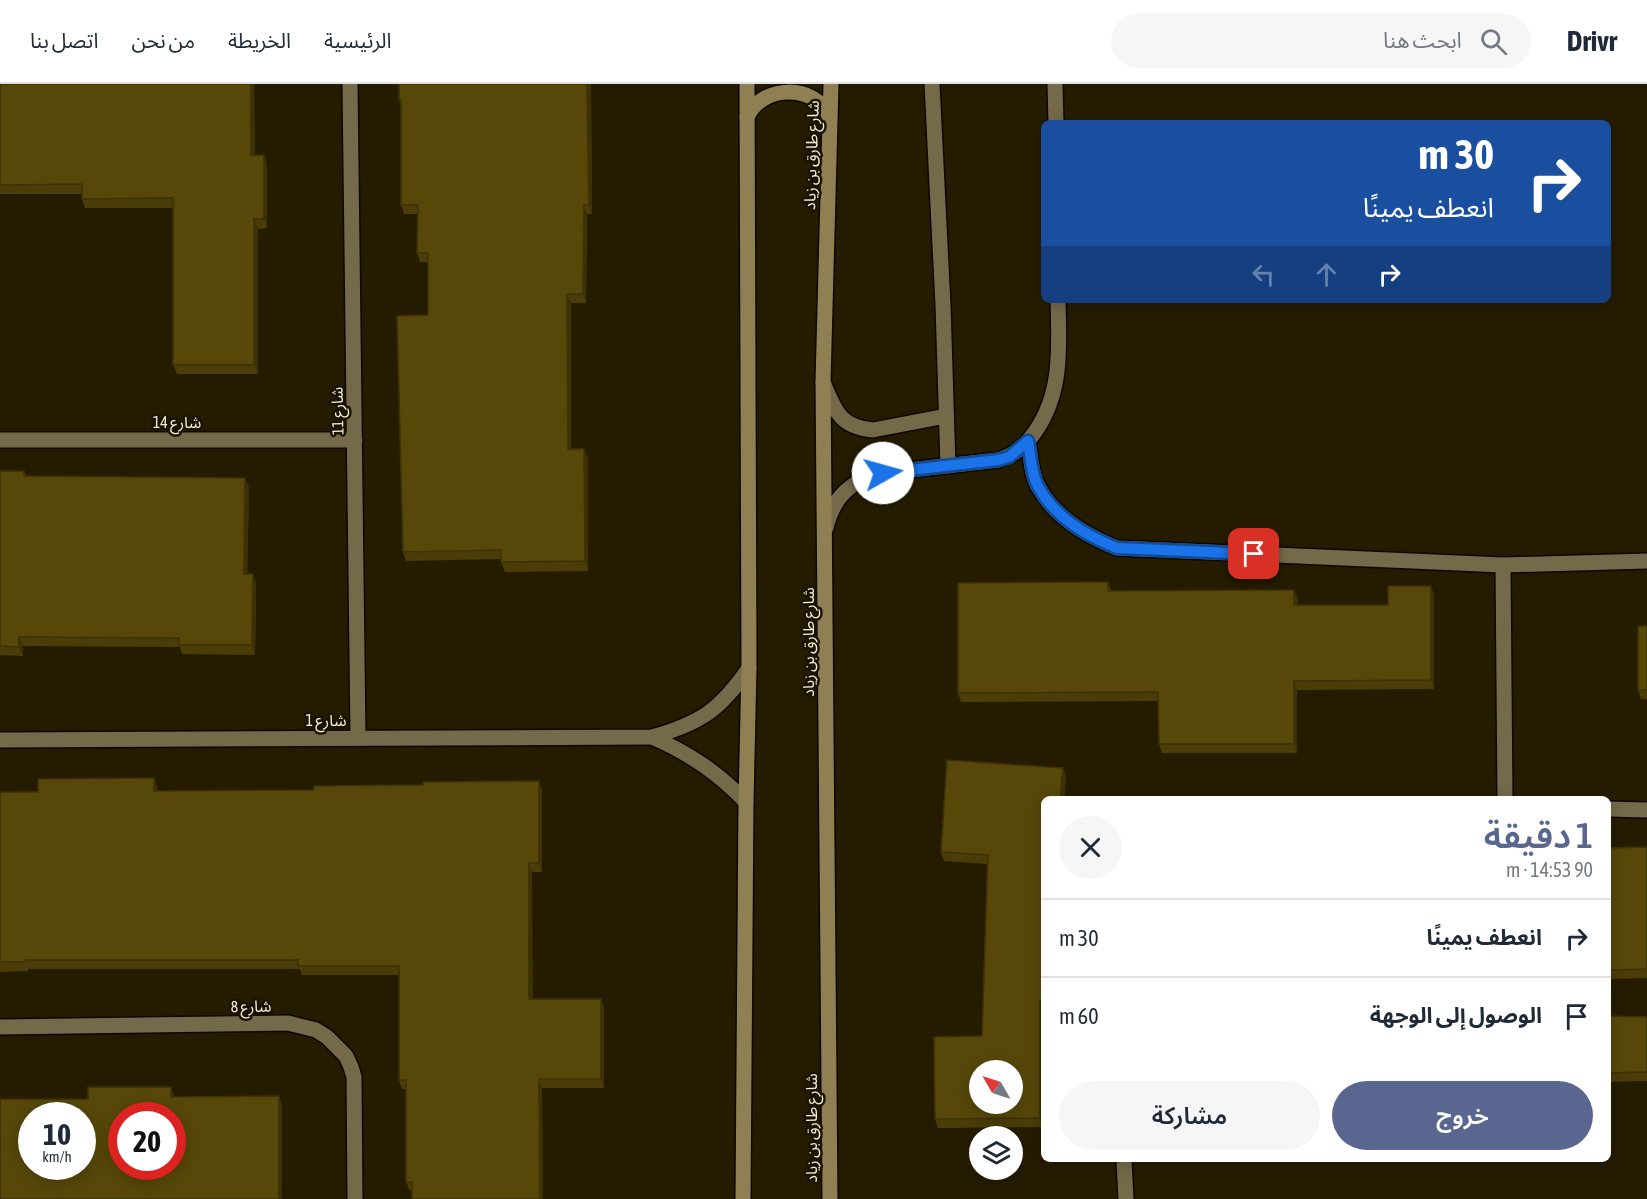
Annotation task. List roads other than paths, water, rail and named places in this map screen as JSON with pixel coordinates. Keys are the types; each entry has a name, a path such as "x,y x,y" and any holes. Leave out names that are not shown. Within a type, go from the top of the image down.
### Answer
{"main road":[{"path":"743,1199 749,668 747,84"},
{"name":"شارع طارق بن زياد","path":"830,1199 823,382 831,84"},
{"path":"746,130 748,115 754,102 772,88 787,85 802,87 815,94 825,105 830,119"}],"street":[{"name":"شارع 11","path":"350,84 358,738"},
{"path":"932,84 948,466"},
{"path":"1056,84 1056,120"},
{"path":"825,531 829,514 838,498 850,486 866,477 1009,457 1028,441 1050,406 1055,390 1058,372 1059,303"},
{"path":"823,382 836,413 850,425 861,429 873,430 946,416"},
{"name":"شارع 14","path":"0,440 355,440"},
{"path":"1028,441 1037,486 1050,502 1081,530 1117,548 1503,565 1647,561"},
{"path":"1503,565 1505,796"},
{"name":"شارع 1","path":"0,740 652,737 682,729 709,714 731,694 749,668"},
{"name":"شارع 1","path":"652,737 703,764 726,781 746,802"},
{"path":"1611,809 1647,810"},
{"name":"شارع 8","path":"0,1027 288,1023 316,1030 337,1044 346,1056 354,1077 355,1199"},
{"path":"1124,1162 1126,1199"}]}
